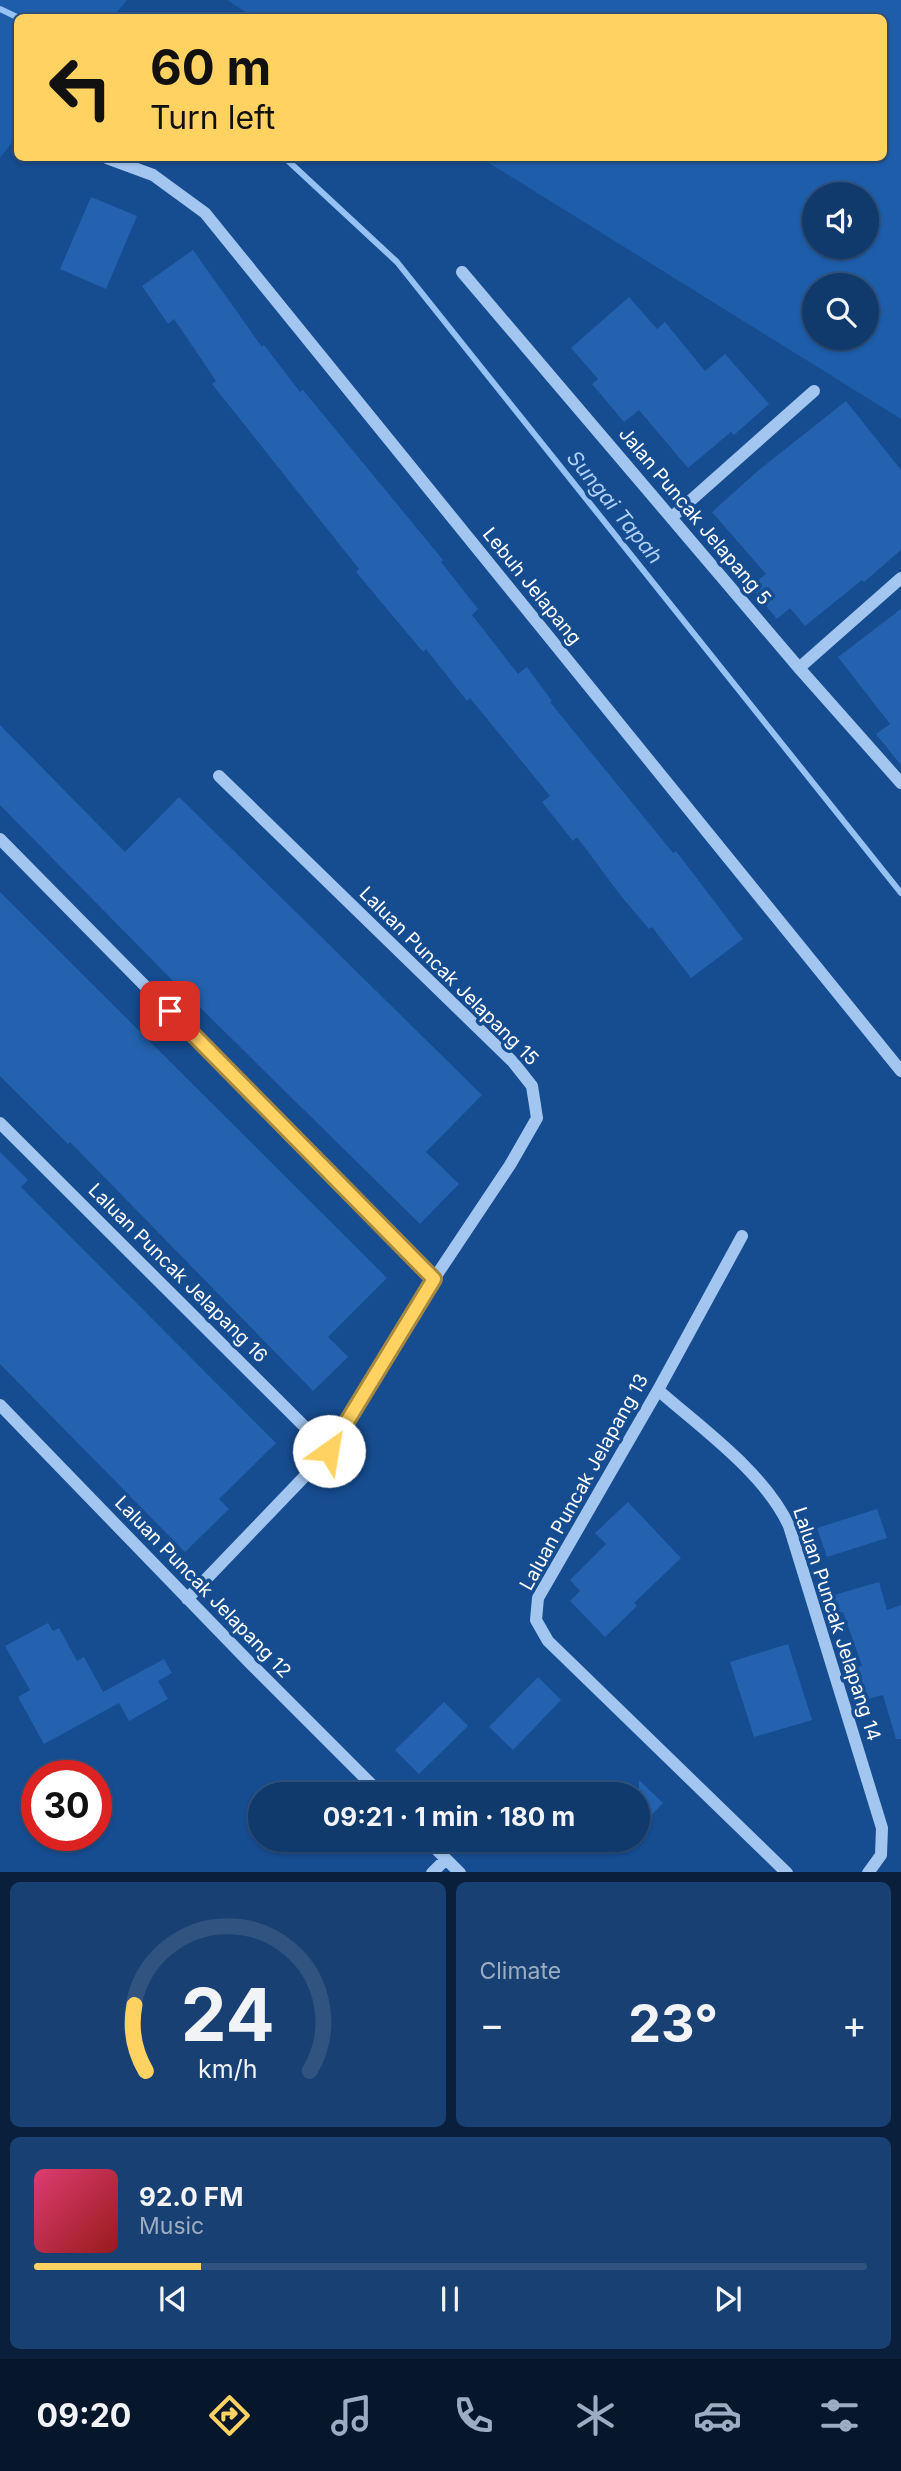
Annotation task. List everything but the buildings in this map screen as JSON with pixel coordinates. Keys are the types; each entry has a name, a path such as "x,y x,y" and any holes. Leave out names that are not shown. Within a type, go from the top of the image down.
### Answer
{"street":[{"name":"Lebuh Jelapang","path":"115,161 153,175 205,213 901,1071"},
{"name":"Jalan Puncak Jelapang 5","path":"462,272 799,668 901,783"},
{"path":"672,517 814,391"},
{"path":"799,668 901,579"},
{"name":"Laluan Puncak Jelapang 15","path":"187,1599 329,1451 537,1118 532,1086 513,1062 219,776"},
{"path":"0,839 434,1279"},
{"name":"Laluan Puncak Jelapang 16","path":"0,1122 329,1451"},
{"name":"Laluan Puncak Jelapang 13","path":"742,1236 658,1390 538,1598 536,1620 548,1641 787,1872"},
{"name":"Laluan Puncak Jelapang 14","path":"658,1390 761,1482 780,1506 789,1526 882,1828 881,1855 868,1872"},
{"name":"Laluan Puncak Jelapang 12","path":"0,1405 369,1782"},
{"path":"439,1852 460,1872"},
{"path":"432,1872 446,1859"}],"shaded area":[{"path":"0,0 127,0 115,14 14,14 14,140 0,158"},
{"path":"227,0 901,0 901,419 486,161 887,161 887,14 249,14"}],"waterway":[{"name":"Sungai Tapah","path":"0,9 14,16"},
{"name":"Sungai Tapah","path":"288,161 397,262 901,893"}],"route":[{"path":"170,1011 434,1279 329,1451"}]}
